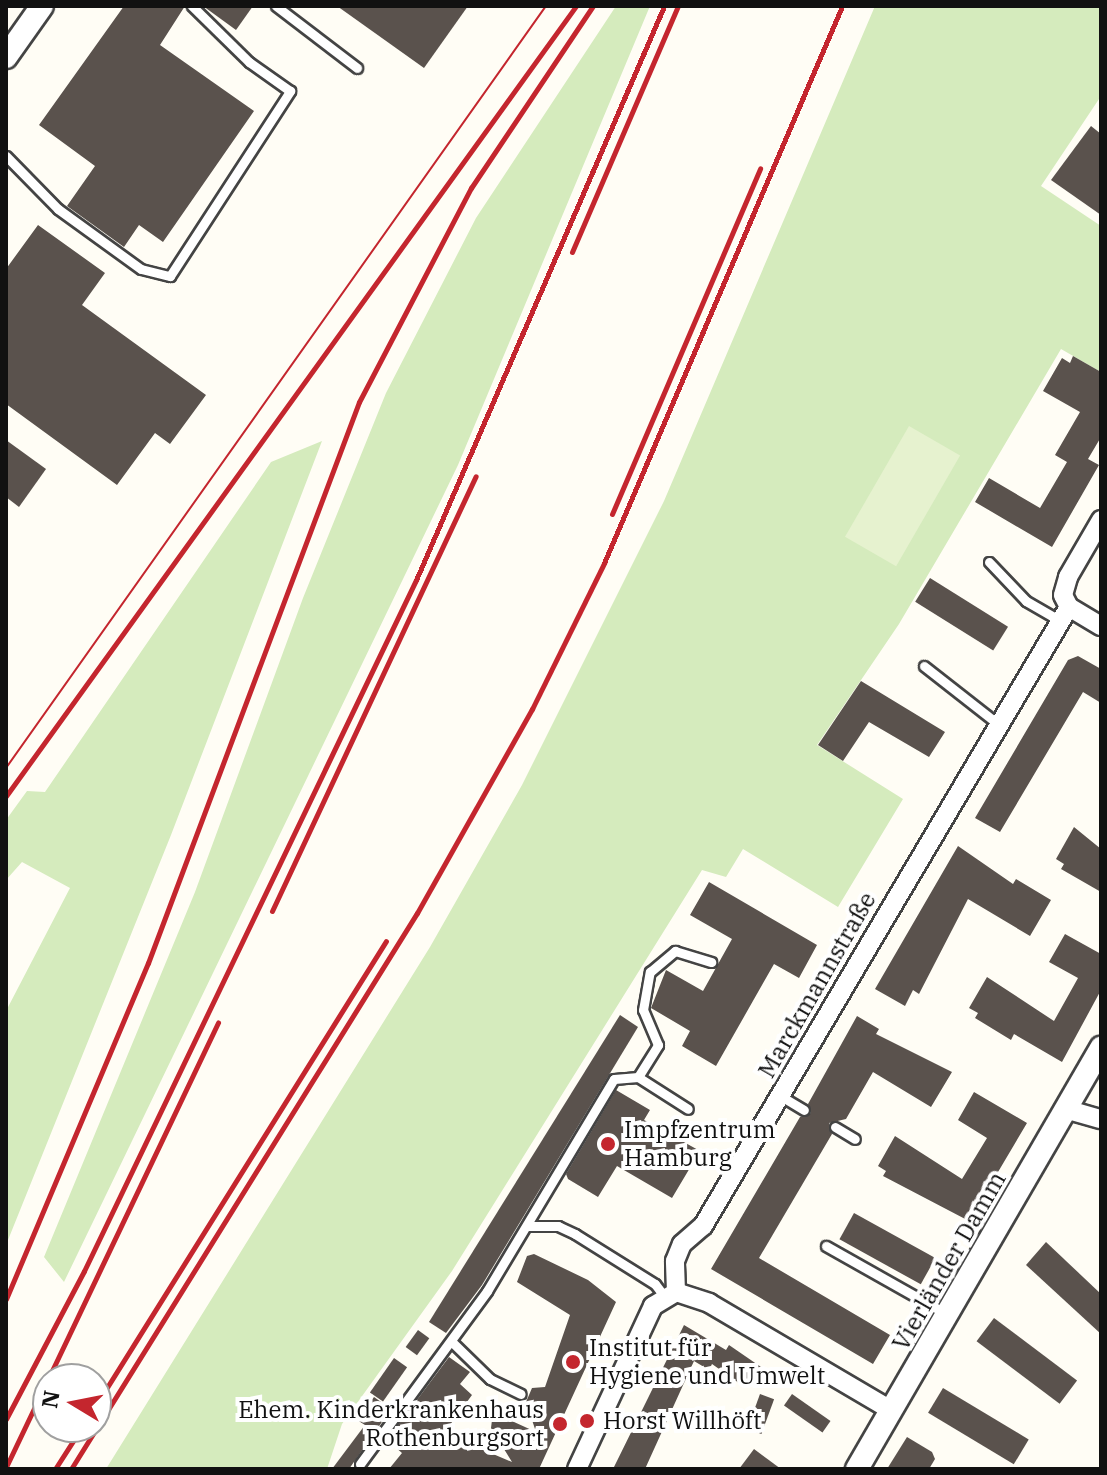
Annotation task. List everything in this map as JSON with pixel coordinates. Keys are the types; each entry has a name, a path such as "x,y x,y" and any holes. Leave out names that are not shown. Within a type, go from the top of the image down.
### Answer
{"street":[{"path":"6,57 42,6"},
{"name":"Marckmannstraße","path":"577,1469 653,1306 670,1294 675,1261 682,1244 703,1226 1064,613 1063,595 1068,577 1101,520"},
{"path":"1064,613 1101,626"},
{"name":"Vierländer Damm","path":"857,1469 1101,1048"},
{"path":"1065,1109 1101,1119"},
{"path":"670,1294 709,1303 891,1410"}],"lane":[{"path":"6,156 58,209 141,269 170,276 290,91 249,62 192,6"},
{"path":"276,6 357,68"},
{"path":"989,562 1026,601 1064,613"},
{"path":"924,666 998,724"},
{"path":"638,1077 658,1045 643,1010 650,972 675,951 711,962"},
{"path":"361,1467 452,1342 528,1226 614,1079 638,1077 688,1109"},
{"path":"779,1095 804,1110"},
{"path":"835,1127 855,1139"},
{"path":"528,1226 558,1226 575,1234 670,1294"},
{"path":"826,1246 948,1315"},
{"path":"452,1342 490,1379 521,1394"}],"green space":[{"path":"616,6 650,6 458,465 64,1282 44,1257 195,892 303,598 386,393 476,218"},
{"path":"875,6 1101,6 1101,96 1041,186 1101,226 1101,372 1061,349 899,624 817,745 903,799 838,907 743,849 726,877 702,870 452,1271 342,1424 327,1469 106,1469 430,947 522,785 664,501"},
{"path":"909,426 960,455 896,566 845,537"},
{"path":"322,441 171,835 6,1245 6,1011 70,888 22,862 6,880 6,820 27,791 45,792 271,462"}],"building":[{"path":"124,6 185,6 160,45 254,111 163,242 139,225 124,247 67,206 95,166 39,125"},
{"path":"203,6 253,6 236,30"},
{"path":"337,6 468,6 424,68"},
{"path":"1091,126 1101,134 1101,215 1051,180"},
{"path":"38,225 105,273 82,305 206,395 170,444 155,433 117,485 6,404 6,269"},
{"path":"1073,356 1101,372 1101,437 1088,459 1099,465 1052,547 975,502 989,478 1040,508 1067,462 1055,455 1080,412 1043,391 1062,358 1070,363"},
{"path":"6,440 46,469 19,507 6,497"},
{"path":"930,578 1008,627 993,650 915,602"},
{"path":"1078,656 1101,669 1101,703 1083,692 1000,832 975,818 1068,660"},
{"path":"861,681 945,732 929,757 869,722 843,761 818,745"},
{"path":"1074,827 1101,849 1101,892 1061,869 1064,864 1056,859"},
{"path":"958,846 1013,884 1016,879 1051,900 1030,936 968,899 919,994 913,990 905,1006 875,989"},
{"path":"709,882 817,945 799,978 774,964 716,1066 682,1046 690,1031 651,1008 666,970 703,991 732,939 690,915"},
{"path":"1065,934 1101,954 1101,990 1062,1062 1014,1034 1011,1040 975,1018 978,1013 969,1008 987,977 1054,1021 1078,978 1049,962"},
{"path":"620,1015 638,1027 482,1285 446,1333 429,1322"},
{"path":"857,1016 879,1029 876,1034 952,1072 931,1107 873,1072 846,1119 829,1123 832,1134 759,1258 890,1335 873,1364 711,1269 800,1117 811,1113 808,1104"},
{"path":"616,1090 650,1110 644,1120 700,1151 672,1198 617,1166 598,1197 568,1179 566,1174"},
{"path":"974,1092 1027,1123 969,1221 883,1176 886,1171 878,1166 895,1136 962,1179 987,1138 958,1120"},
{"path":"854,1213 935,1258 921,1284 839,1239"},
{"path":"1046,1242 1101,1294 1101,1334 1026,1265"},
{"name":"Institut für Hygiene und Umwelt","path":"534,1254 588,1280 616,1302 539,1469 389,1469 402,1453 387,1440 449,1357 470,1372 460,1384 472,1395 444,1433 512,1462 491,1428 492,1420 501,1416 536,1432 526,1402 532,1388 545,1387 570,1315 517,1282 527,1256"},
{"path":"994,1318 1077,1381 1060,1404 977,1341"},
{"path":"684,1325 726,1350 729,1345 761,1367 746,1388 712,1364 709,1370 694,1361 645,1469 613,1469"},
{"path":"418,1330 429,1338 417,1355 406,1347"},
{"path":"394,1358 407,1367 383,1402 370,1392"},
{"path":"943,1388 1029,1440 1014,1464 928,1413"},
{"path":"760,1394 774,1399 761,1434 747,1429"},
{"path":"792,1394 831,1421 822,1432 784,1405"},
{"path":"374,1397 391,1409 349,1469 332,1469 365,1425 357,1420"},
{"path":"907,1437 932,1452 935,1459 929,1469 887,1469"},
{"path":"754,1449 781,1469 739,1469"}],"tram line":[{"path":"6,768 546,6"}],"railway":[{"path":"6,796 576,6"},
{"path":"6,1299 148,963 359,402 471,188 593,6"},
{"path":"6,1419 84,1271 416,580 664,6"},
{"path":"572,252 678,6"},
{"path":"71,1469 417,913 532,709 604,563 842,6"},
{"path":"612,514 760,168"},
{"path":"272,911 476,476"},
{"path":"112,1379 386,941"},
{"path":"56,1363 218,1023"},
{"path":"6,1467 32,1413"},
{"path":"55,1469 72,1443"}],"place":[{"name":"Impfzentrum Hamburg","path":"608,1144"},
{"name":"Institut für Hygiene und Umwelt","path":"573,1362"},
{"name":"Horst Willhöft","path":"587,1421"},
{"name":"Ehem. Kinderkrankenhaus Rothenburgsort","path":"560,1424"}]}
